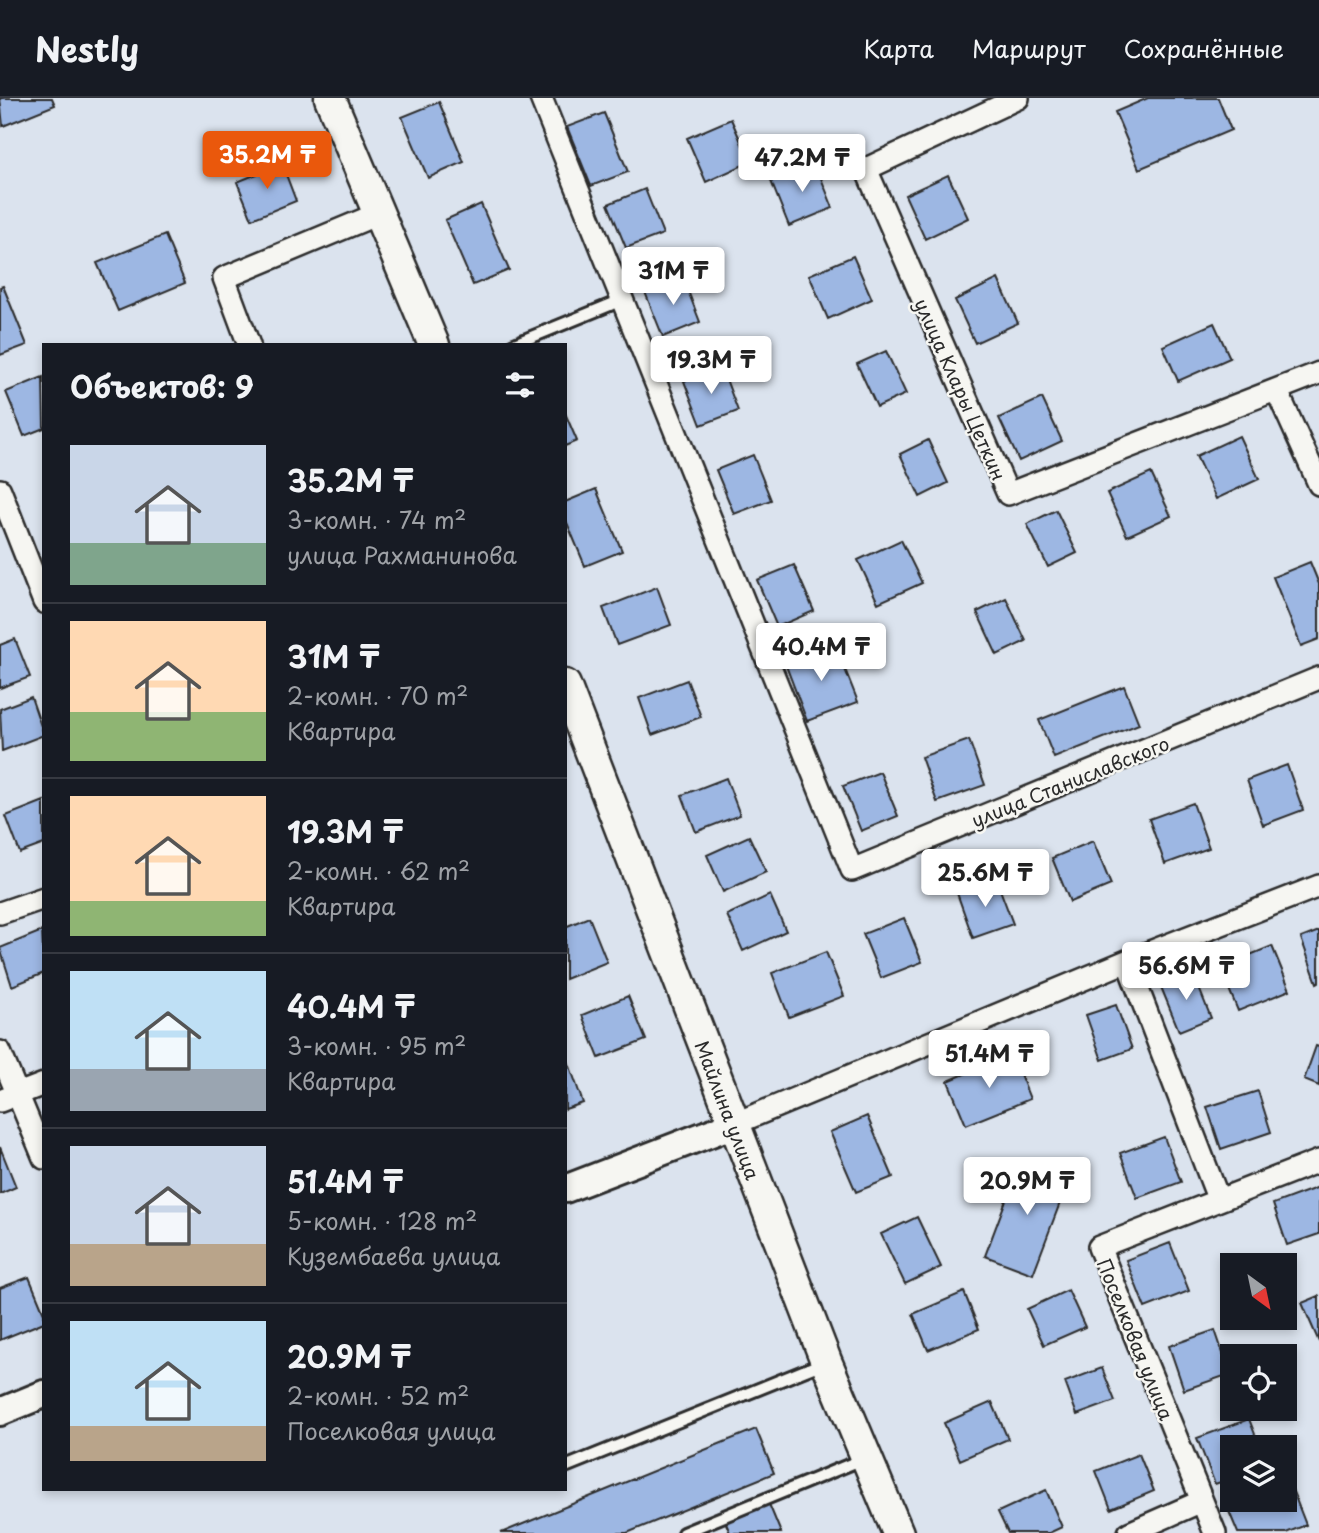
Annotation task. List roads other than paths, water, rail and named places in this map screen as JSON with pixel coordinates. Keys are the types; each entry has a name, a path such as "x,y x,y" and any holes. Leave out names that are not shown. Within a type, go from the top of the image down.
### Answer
{"main road":[{"path":"330,98 433,343"},
{"name":"Майлина улица","path":"567,690 826,1362 898,1533"}],"street":[{"name":"улица Станиславского","path":"541,98 852,870 1319,678"},
{"name":"улица Клары Цеткин","path":"1018,98 866,169 1007,494 1319,373"},
{"path":"248,343 224,278 380,213"},
{"path":"1277,391 1319,484"},
{"path":"0,490 42,597"},
{"path":"567,1188 734,1124 1127,961 1319,886"},
{"path":"0,913 42,899"},
{"path":"1127,961 1217,1198"},
{"path":"0,1052 9,1098 42,1155"},
{"path":"9,1098 42,1085"},
{"name":"Поселковая улица","path":"1215,1533 1099,1247 1217,1198 1319,1161"},
{"path":"0,1412 42,1395"},
{"path":"1129,1533 1202,1502"}],"lane":[{"path":"517,343 622,300"},
{"path":"567,1466 826,1362"},
{"path":"681,1533 866,1458"}]}
